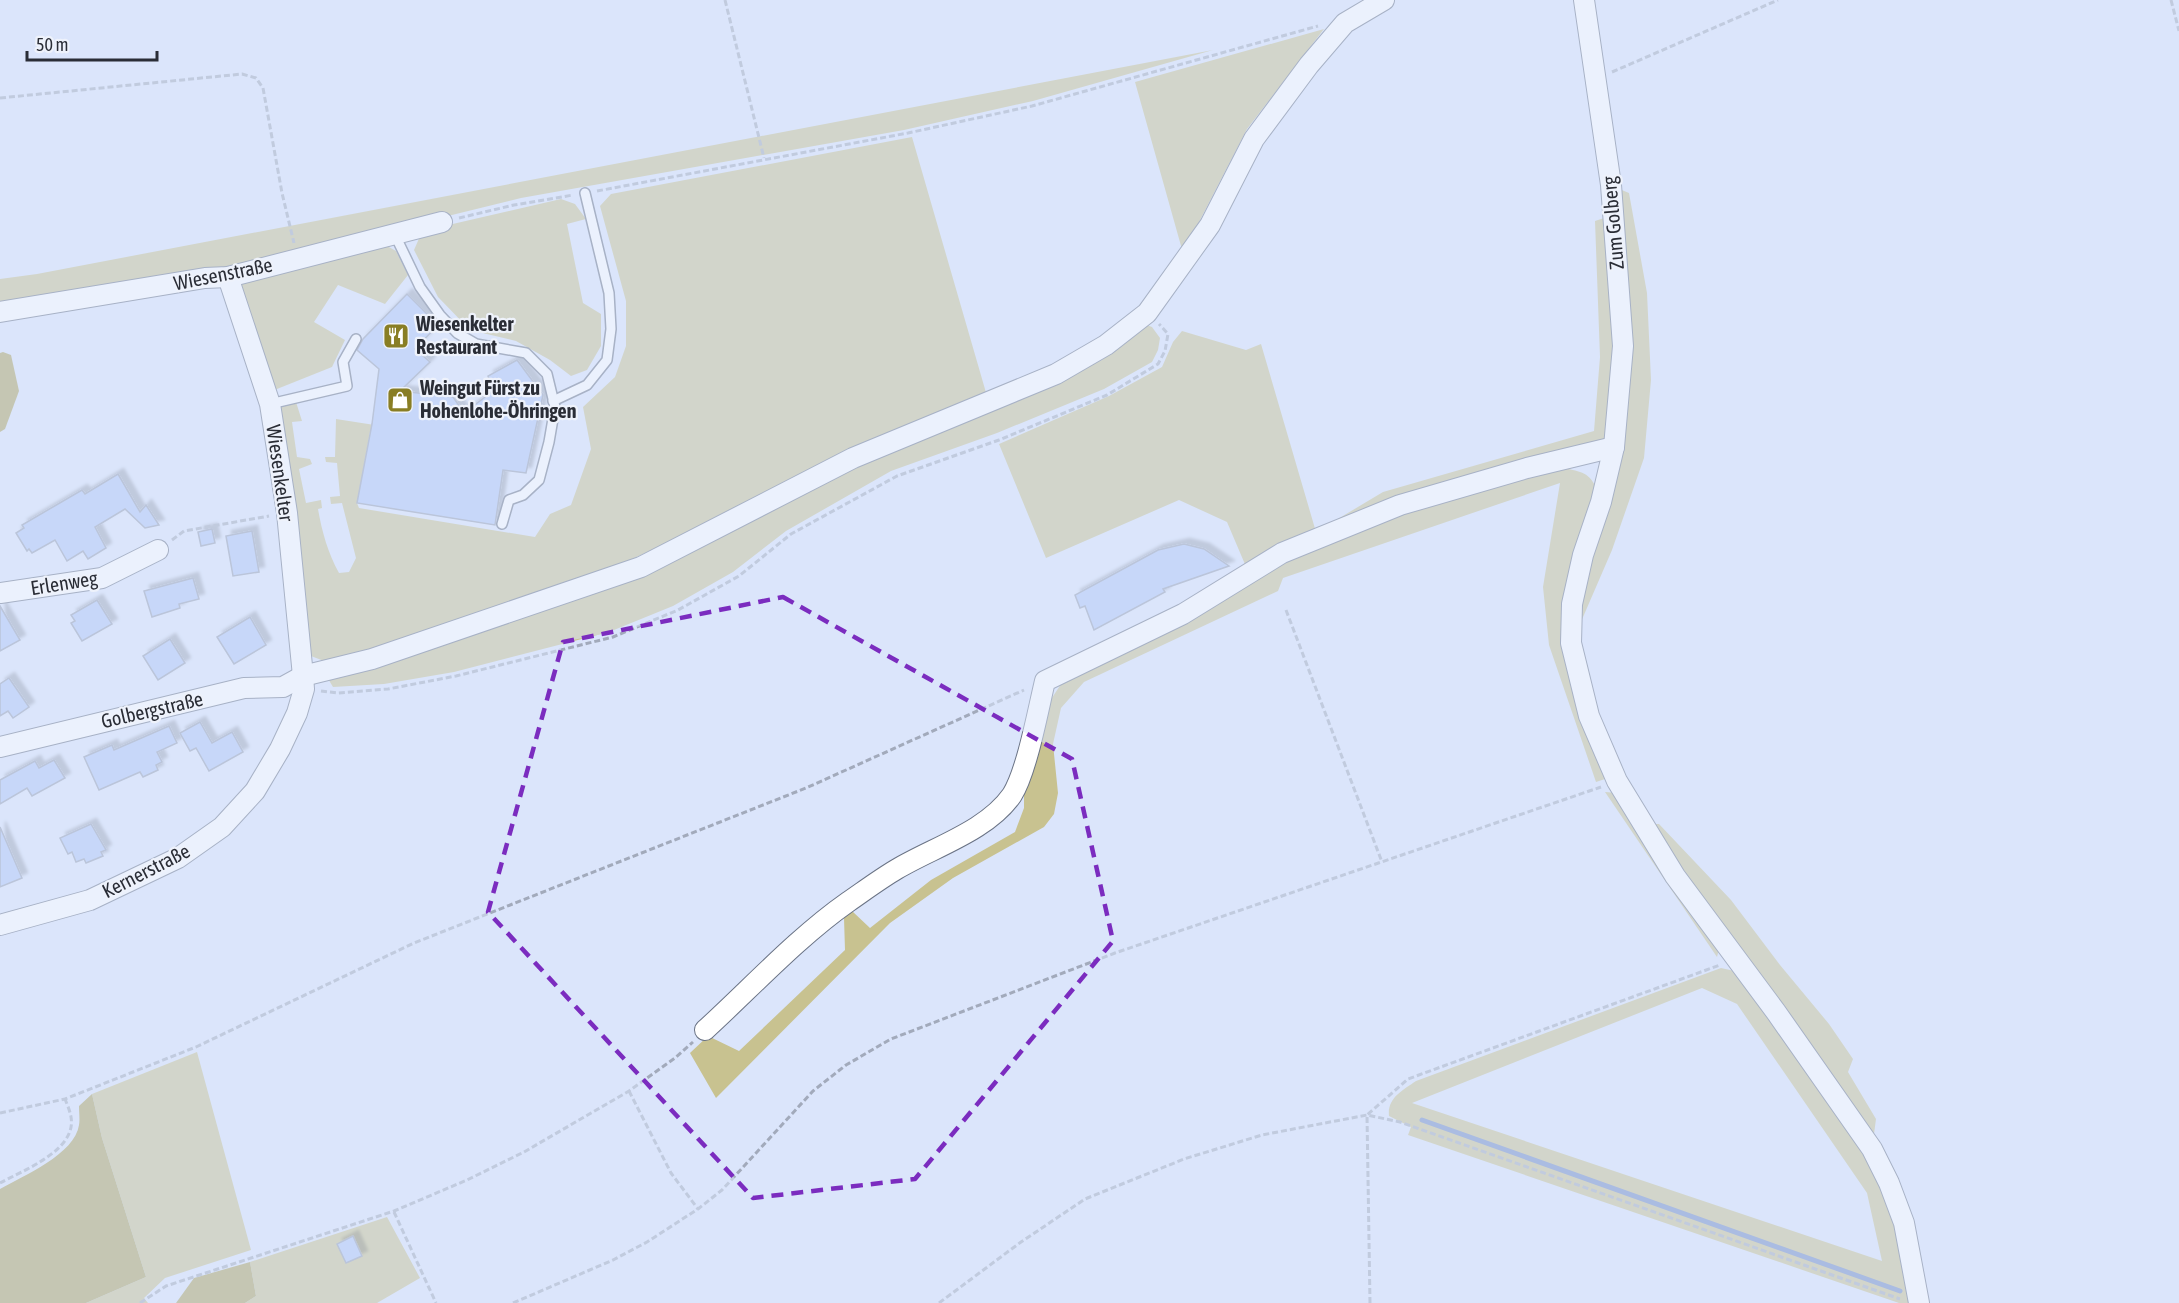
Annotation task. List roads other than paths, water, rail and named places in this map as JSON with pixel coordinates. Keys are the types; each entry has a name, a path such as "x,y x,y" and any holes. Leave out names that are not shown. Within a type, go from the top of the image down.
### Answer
{"street":[{"name":"Golbergstraße","path":"0,747 244,688 283,687 304,683 641,567 853,458 1056,374 1106,345 1147,313 1210,225 1254,139 1309,65 1346,23 1384,0"},
{"name":"Zum Golberg","path":"1584,0 1611,185 1623,346 1614,447 1601,502 1583,555 1572,604 1571,643 1589,716 1617,781 1675,876 1872,1149 1889,1183 1904,1223 1919,1303"},
{"name":"Wiesenstraße","path":"0,312 205,278 228,277 442,222"},
{"name":"Wiesenkelter","path":"228,277 270,405 287,513 304,683"},
{"path":"705,1030 812,931 845,904 897,869 961,836 993,815 1011,795 1020,778 1045,681 1183,614 1282,553 1400,505 1527,468 1614,447"},
{"name":"Erlenweg","path":"0,593 102,578 158,550"},
{"name":"Kernerstraße","path":"0,925 90,900 178,858 222,827 255,791 285,740 297,713 304,683"}],"lane":[{"path":"553,401 587,385 607,360 611,329 609,293 585,193"},
{"path":"395,235 420,287 457,333 476,344 526,353 547,374 555,407 539,480 523,495 509,500 502,524"},
{"path":"270,405 347,386 343,362 356,339"}],"waterway":[{"path":"1422,1120 1900,1291"}],"place":[{"name":"Wiesenkelter Restaurant","path":"396,336"},
{"name":"Weingut Fürst zu Hohenlohe-Öhringen","path":"400,400"}]}
